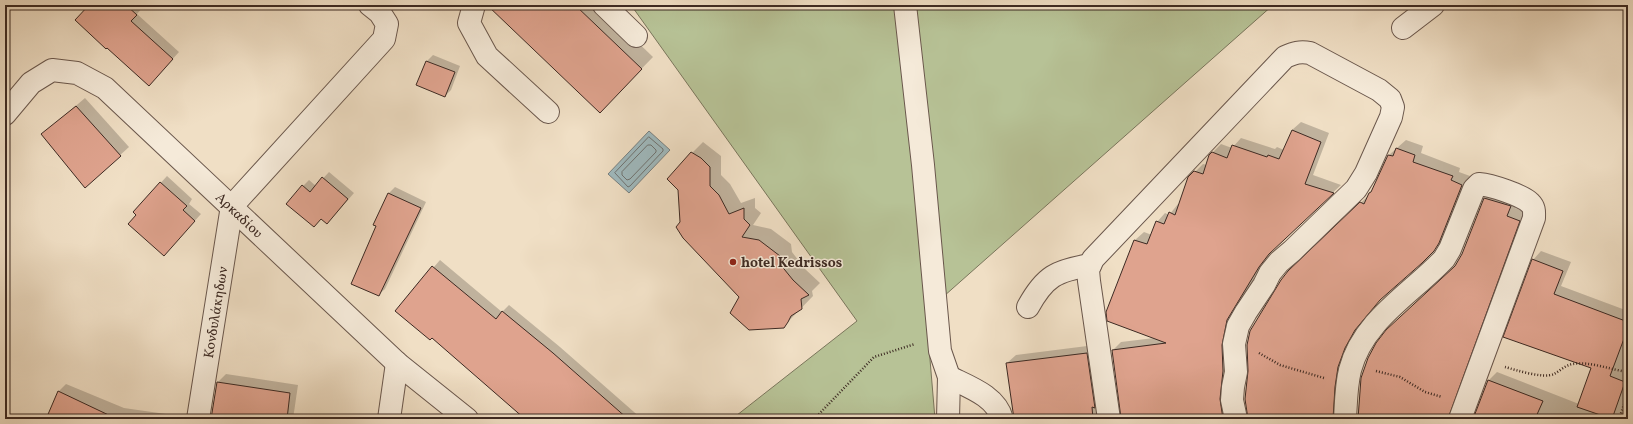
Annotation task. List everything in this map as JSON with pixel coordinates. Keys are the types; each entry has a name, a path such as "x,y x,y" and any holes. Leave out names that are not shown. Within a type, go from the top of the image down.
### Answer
{"street":[{"path":"232,206 384,39 387,24 380,13 370,5"},
{"path":"474,5 469,23 487,56 548,112"},
{"path":"604,5 636,36"},
{"path":"905,5 923,165 938,337 940,352 949,377 948,419"},
{"path":"1403,28 1433,5"},
{"path":"1109,419 1089,282 1088,270 1093,259 1285,58 1293,53 1310,53 1379,90 1390,99 1393,107 1391,117 1366,173 1356,189 1279,262 1270,273 1238,326 1234,344 1236,372 1232,387 1232,400 1236,419"},
{"name":"Αρκαδίου","path":"5,114 31,83 52,70 77,74 105,88 397,362 467,419"},
{"path":"1345,419 1348,385 1352,364 1358,349 1368,332 1381,317 1444,259 1450,249 1474,189 1479,184 1524,198 1531,204 1534,210 1534,218 1462,412"},
{"name":"Κονδυλάκηδων","path":"198,419 232,206"},
{"path":"1028,308 1037,290 1052,276 1070,269 1090,265"},
{"path":"389,419 397,362"},
{"path":"949,377 990,399 1000,411 1002,419"}],"path":[{"path":"811,419 823,410 874,357 938,337"},
{"path":"1234,344 1260,354 1280,366 1348,385"},
{"path":"1482,360 1539,375 1553,375 1562,368 1573,364 1584,364 1628,372"},
{"path":"1352,364 1400,377 1462,412"},
{"path":"1619,419 1628,393"}],"green space":[{"path":"631,5 1273,5 926,312 935,419 732,419 857,321"}],"water":[{"path":"649,131 670,150 629,193 608,174"}],"building":[{"path":"89,5 126,5 137,15 131,21 173,59 149,86 75,20"},
{"path":"487,5 575,5 642,69 600,113"},
{"path":"426,61 455,72 445,97 416,85"},
{"path":"76,106 121,156 85,188 41,134"},
{"path":"1292,130 1321,142 1305,184 1334,193 1269,254 1259,267 1227,320 1222,345 1223,371 1220,399 1223,419 1121,418 1112,350 1166,343 1107,321 1106,312 1134,240 1147,244 1156,221 1164,224 1169,212 1175,215 1188,177 1194,171 1203,174 1209,155 1212,152 1227,158 1232,145 1267,157 1268,155 1279,159"},
{"path":"1396,148 1415,155 1413,162 1453,176 1451,180 1462,185 1439,243 1434,251 1422,263 1380,300 1355,330 1345,348 1338,367 1333,419 1248,419 1245,399 1248,371 1247,345 1250,331 1288,271 1360,202 1364,204 1388,155 1393,156"},
{"path":"691,152 701,158 710,167 710,186 719,195 729,214 744,208 744,219 750,225 742,237 759,240 780,256 780,264 793,280 809,295 801,299 802,309 791,316 784,328 749,330 730,313 739,297 683,238 676,227 680,222 678,190 667,179"},
{"path":"322,177 348,199 327,224 321,219 314,227 286,204 302,185 310,192"},
{"path":"160,182 187,206 183,210 195,221 164,256 128,224 136,215 133,212"},
{"path":"388,193 421,208 379,296 351,284 376,226 373,225"},
{"path":"1484,198 1511,206 1507,216 1520,221 1448,419 1358,419 1361,378 1368,358 1376,343 1386,330 1455,266 1462,254"},
{"path":"1532,259 1563,271 1554,294 1628,322 1628,328 1610,376 1625,382 1612,419 1577,407 1591,368 1503,337"},
{"path":"432,266 496,319 502,311 553,353 628,419 525,419 432,338 430,340 395,311"},
{"path":"1087,353 1095,408 1092,407 1093,419 1014,419 1006,363"},
{"path":"1488,380 1543,401 1535,419 1473,419"},
{"path":"217,382 290,393 287,419 211,419"},
{"path":"58,391 117,419 46,419"}],"place":[{"name":"hotel Kedrissos","path":"733,262"}]}
